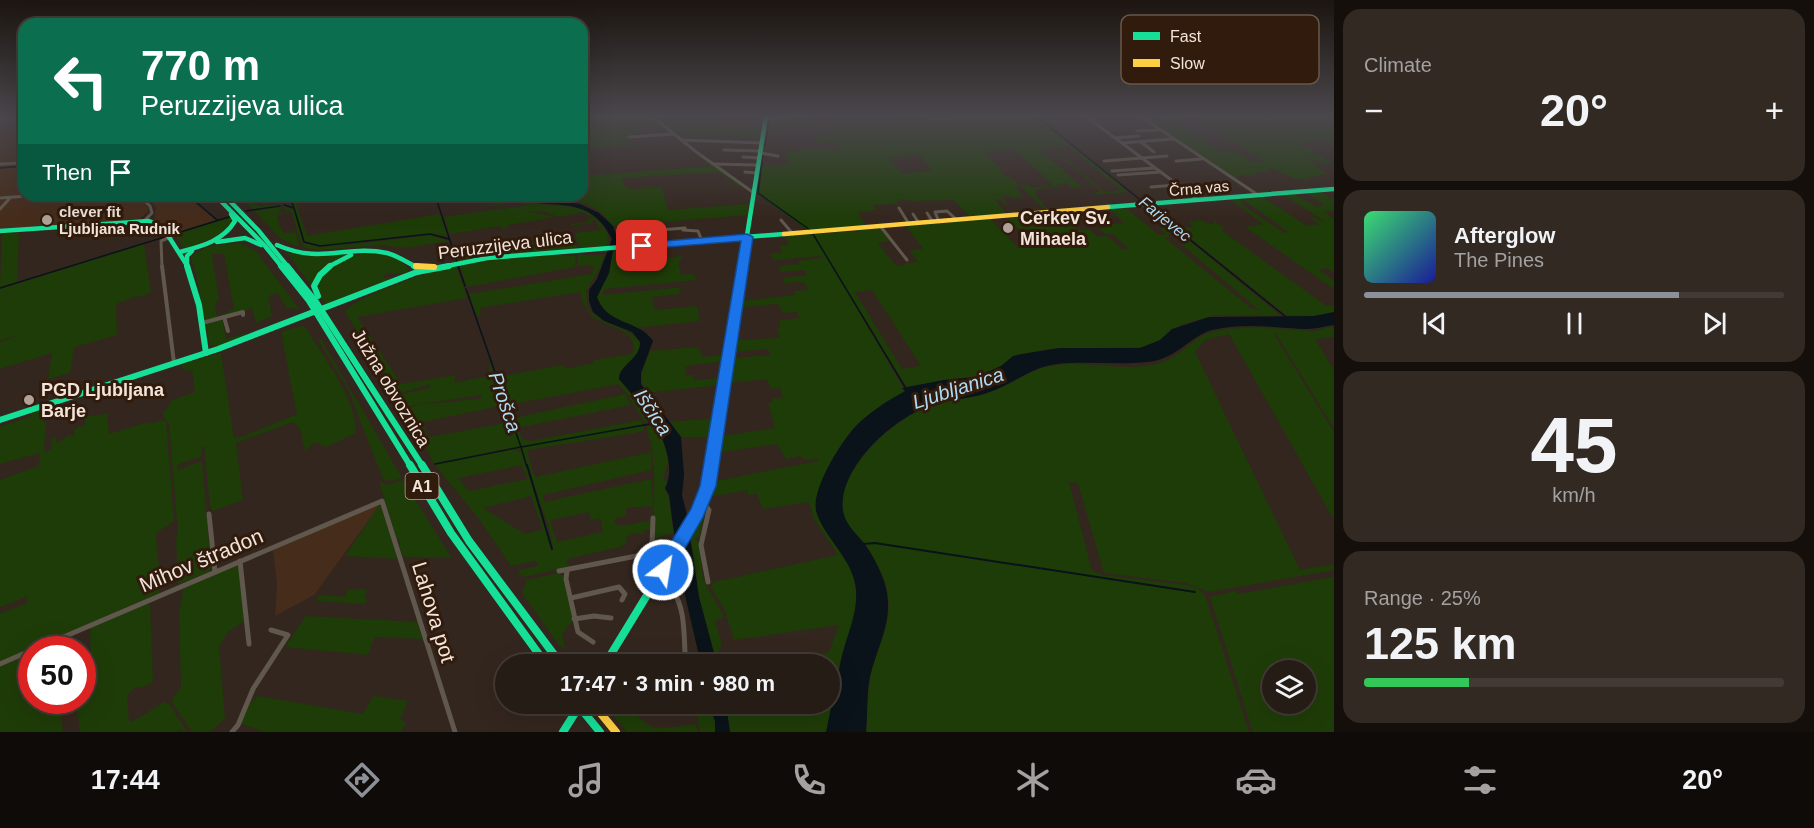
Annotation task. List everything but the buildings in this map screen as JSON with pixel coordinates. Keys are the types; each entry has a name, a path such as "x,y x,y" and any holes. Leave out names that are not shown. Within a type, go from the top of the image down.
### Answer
{"main road":[{"path":"611,654 698,512 712,470 761,150"},
{"name":"Črna vas","path":"747,237 895,227 919,223 1334,189"},
{"path":"180,253 214,241 233,227 234,217 219,201"},
{"name":"Južna obvoznica","path":"219,201 272,254 333,336 451,533 539,654"},
{"name":"Južna obvoznica","path":"230,201 265,236 317,301 349,347 460,528 554,654"},
{"path":"0,231 144,221 162,226 188,265"},
{"path":"265,236 282,249 299,255 382,250 399,255 416,270"},
{"name":"Peruzzijeva ulica","path":"0,420 206,353 416,270 462,262 747,237"},
{"path":"180,253 216,242 241,238 257,242 272,254"},
{"path":"192,251 187,256 188,265 194,282 206,353"},
{"path":"317,301 319,297 314,286 319,274 334,262 352,255 367,252 389,253 416,270"},
{"path":"563,732 573,714"},
{"path":"586,714 600,732"},
{"path":"601,714 616,732"}],"street":[{"path":"696,150 754,193"},
{"path":"725,150 778,156"},
{"path":"1132,150 1198,200"},
{"path":"1189,150 1257,195"},
{"path":"744,157 760,154"},
{"path":"1104,161 1167,156"},
{"path":"1176,160 1202,159"},
{"path":"0,165 18,164"},
{"path":"714,164 758,165"},
{"path":"1112,171 1154,168"},
{"path":"746,172 757,173"},
{"path":"1118,176 1160,172"},
{"path":"1151,187 1177,185"},
{"path":"0,209 11,197"},
{"path":"0,198 18,197"},
{"path":"144,201 152,209 152,213 144,221"},
{"path":"899,208 909,224"},
{"name":"Črna vas","path":"936,222 935,212 947,211 957,220"},
{"path":"927,213 936,222"},
{"path":"913,214 919,223"},
{"path":"781,220 789,226 793,234"},
{"path":"881,227 907,260"},
{"path":"621,233 685,228"},
{"path":"656,232 696,230 700,232 702,241"},
{"path":"170,236 161,242 160,247 175,364"},
{"path":"201,323 243,312 243,315"},
{"path":"224,317 228,331"},
{"name":"Mihov štradon","path":"65,636 382,501"},
{"name":"Lahova pot","path":"382,501 455,732"},
{"path":"702,502 709,510 701,545 705,578 708,582"},
{"path":"209,514 215,572"},
{"path":"653,518 651,573 674,592 678,603 685,654"},
{"path":"559,571 652,553"},
{"path":"240,561 249,644"},
{"path":"567,571 566,579 574,619 580,635 593,642"},
{"path":"570,598 620,587 625,594 622,600"},
{"path":"574,619 594,616 611,618"},
{"path":"232,732 238,725 253,689 288,635 272,630"},
{"name":"Mihov štradon","path":"0,664 18,656"}],"shaded area":[{"path":"0,150 18,150 18,201 142,201 148,207 148,212 139,219 0,229"},
{"path":"150,201 192,201 216,220 173,234 166,225 154,221 156,207"},
{"path":"385,498 314,595 275,616 277,584 273,549"}],"green space":[{"path":"692,150 742,186 738,186 719,172 622,178 625,187 632,189 662,187 668,210 749,204 748,215 613,226 591,206 567,201 588,201 588,176 711,166"},
{"path":"1002,150 983,152 1002,169 1000,170 1006,177 1011,177 1020,185 1054,186 1015,150 1040,150 1083,188 1073,188 1067,183 1057,184 1059,187 1035,190 1035,194 1049,211 1045,210 1022,187 1014,185 1024,198 1019,196 1013,199 1010,196 1002,196 1007,203 1000,199 995,200 1007,214 970,217 954,200 901,199 896,204 873,205 876,210 858,212 866,226 807,230 757,194 759,194 762,166 789,164 785,151","holes":["920,155 932,171 901,173 889,158"]},
{"path":"1053,150 1056,150 1104,192 1121,190 1073,150 1077,150 1128,192 1091,195 1100,191"},
{"path":"1191,150 1235,151 1251,161 1264,161 1247,150 1311,150 1333,163 1323,164 1304,156 1327,174 1310,177 1309,180 1293,178 1268,168 1270,171 1254,172 1259,176 1236,175 1240,178 1234,179"},
{"path":"1321,192 1334,200 1334,210 1324,212 1334,219 1334,273 1327,268 1319,270 1334,281 1334,289 1245,227 1263,224 1230,199 1239,199 1245,203 1241,204 1284,233 1288,232 1241,198 1263,197 1307,226 1319,224 1309,217 1326,222 1283,195 1294,194 1317,207 1324,205 1307,193"},
{"path":"244,201 253,201 258,206 282,204 276,206 281,206 278,213 289,212 277,216 279,224 284,233 296,232 299,246 280,238 253,210 256,208 253,209"},
{"path":"292,201 296,203 307,236 440,214 448,236 430,233 332,247 431,235 449,241 405,248 382,245 319,250 305,248 301,243 292,213 282,208 283,206 294,210 303,242 327,247 305,241"},
{"path":"476,201 485,201 492,205 508,201 522,201 539,205 571,206 589,213 598,220 609,239 606,247 580,248 575,233 601,230 595,220 591,223 572,226 571,224 589,222 588,219 593,218 583,212 558,217 545,212 526,211 555,217 508,225 508,228 503,229 501,226 450,234 444,217 498,209 525,212 501,209 530,205 517,202 493,206"},
{"path":"1126,208 1159,235 1167,234 1159,228 1170,225 1281,316 1221,315 1204,318 1180,325 1161,342 1145,347 1046,349 1011,358 1001,366 976,377 944,380 909,388 905,385 815,236 905,391 854,428 831,461 816,499 815,507 818,517 851,569 856,588 856,605 851,631 840,663 840,654 821,654 829,652 839,625 734,640 725,611 711,587 714,582 838,555 814,519 809,502 763,509 757,494 748,495 748,490 714,496 716,481 818,461 817,458 805,460 800,456 786,459 777,444 722,452 720,449 722,436 775,428 768,403 773,402 772,399 783,397 780,388 771,389 767,379 730,383 734,358 771,355 768,349 734,352 738,346 735,345 736,340 780,338 777,328 781,327 779,320 800,318 797,312 783,313 778,304 743,307 742,301 795,295 794,291 808,290 804,282 784,283 783,278 807,275 805,270 781,272 779,266 823,258 822,256 773,260 771,253 782,253 780,246 789,246 785,236 809,234 813,239 811,234 855,231 859,234 858,230 881,228 889,241 878,243 896,266 918,262 910,250 923,249 906,226 990,219 1018,248 1035,246 1008,218 1061,213 1078,230 1089,229 1098,237 1107,236 1123,249 1129,249 1113,234 1105,234 1098,229 1106,228 1103,224 1124,223 1109,209","holes":["1172,233 1185,243 1181,244 1260,311 1251,308 1165,238 1170,237 1168,234","872,290 921,366 902,369 855,292"]},
{"path":"231,217 231,223 222,234 188,248 183,247 174,234"},
{"path":"1212,219 1225,229 1221,230 1325,305 1334,306 1334,312 1314,316 1286,315 1177,228 1194,227 1189,222 1199,220 1213,225"},
{"path":"19,233 17,282 0,287 2,234"},
{"path":"573,234 577,247 571,250 458,261 456,254"},
{"path":"240,243 256,251 299,309 287,308 278,293 268,296 272,316 256,323 252,308 221,317 234,309 224,254 212,254 219,300 215,303 217,318 204,321 191,256 210,246"},
{"path":"144,244 151,293 135,298 133,293 132,298 116,304 117,335 74,347 70,373 48,379 52,353 0,369 0,342 20,335 0,340 0,289"},
{"path":"639,248 645,252 654,252 650,256 625,258 626,265 655,263 654,259 662,260 680,256 683,258 678,262 681,275 694,274 696,280 605,289 602,295 683,287 679,290 679,294 651,297 655,310 697,306 700,321 635,328 611,317 602,309 597,297 609,273 613,250"},
{"path":"286,252 292,254 353,253 337,260 311,285"},
{"path":"369,253 391,257 402,262 409,270 403,273 383,275 384,278 397,276 326,304 317,290 318,280 322,273 345,259"},
{"path":"554,254 575,256 575,267 467,287 459,264 469,262"},
{"path":"578,255 604,255 601,266 586,291 588,309 600,318 628,332 640,342 637,353 623,369 619,379 636,399 650,421 645,423 626,392 618,384 508,405 514,418 625,394 631,405 518,428 522,439 531,441 641,420 645,430 635,433 527,450 536,477 652,452 651,470 543,495 544,502 651,479 653,505 651,518 651,506 626,508 626,516 616,518 614,524 624,525 651,521 651,530 644,530 644,534 631,533 627,536 626,543 620,547 567,559 567,567 524,577 518,574 520,570 538,566 538,563 535,561 511,566 479,519 435,465 512,449 521,452 553,549 550,531 522,450 510,448 434,464 407,410 417,405 482,398 481,395 404,405 398,395 430,388 430,384 397,394 345,312 351,306 378,292 456,265 467,298 357,317 401,384 456,375 454,383 488,376 490,363 497,385 497,377 563,365 565,369 595,363 594,360 632,354 634,346 632,339 591,315 584,304 580,292 480,308 481,315 477,316 469,294 592,274 594,265 577,266","holes":["500,406 505,423 431,437 428,436 423,422","522,465 527,479 469,491 458,478","531,496 543,530 525,534 483,508","589,512 590,520 600,518 603,532 557,542 550,520"]},
{"path":"222,318 226,339 243,334 248,335 219,346 210,345 205,324"},
{"path":"302,326 306,328 345,392 356,433 326,447 314,442 305,451 300,429 293,422 236,443 243,500 213,511 210,506 204,446 201,447 202,456 177,465 178,470 202,461 211,567 209,572 178,584 176,538 178,534 169,424 163,412 169,407 170,401 195,392 192,370 183,371 182,364 221,353 234,438 241,437 297,414 281,332"},
{"path":"1273,328 1315,331 1334,328 1334,337 1315,339 1334,370 1334,428 1276,334 1279,333 1273,333 1334,432 1334,520 1229,334 1205,340 1195,352 1300,570 1334,564 1334,570 1209,592 1186,583 1104,573 1078,483 1069,482 1092,571 1103,575 1185,585 1197,588 1205,595 1249,732 866,732 870,677 887,624 889,605 882,574 875,560 845,518 843,499 854,469 877,441 905,418 933,404 986,393 1047,367 1069,364 1132,367 1156,364 1169,359 1202,336 1227,329"},
{"path":"321,339 402,478 389,481 383,479 348,389 318,340"},
{"path":"699,347 702,357 726,355 725,361 685,366 685,375 693,375 693,380 722,378 721,385 647,393 642,377 650,351"},
{"path":"48,408 54,411 43,416 43,421 46,423 44,452 51,450 51,440 56,436 57,444 69,435 74,437 74,430 86,424 84,419 81,420 84,417 107,413 109,434 148,422 150,424 163,420 166,422 174,521 156,533 159,593 60,636 18,636 18,654 0,662 0,614 27,603 28,596 0,607 0,480 39,466 40,453 0,464 0,427 30,417 32,413"},
{"path":"715,418 713,437 681,437 670,422"},
{"path":"646,427 659,429 669,458 663,480 668,482 665,490 675,532 674,535 673,533 654,539 654,467"},
{"path":"403,480 451,557 404,557 399,547 400,540 396,539 379,481 387,485"},
{"path":"380,504 398,559 345,556"},
{"path":"706,510 696,541 699,542 703,579 724,617 715,621 722,645 714,654 699,597 690,536"},
{"path":"235,565 239,569 244,617 243,622 228,632 219,647 225,719 209,732 192,732 171,701 181,687 179,612 184,587"},
{"path":"558,573 563,576 573,620 562,634 565,650 558,644 522,593 527,580"},
{"path":"1334,577 1334,732 1253,732 1210,597 1236,591 1238,594"},
{"path":"348,589 367,590 364,598 368,600 365,604 316,601 319,595 345,597"},
{"path":"150,604 153,682 142,688 135,687 127,696 129,721 132,722 164,702 169,704 187,732 180,730 177,732 80,732 78,714 96,714 96,636 90,636 90,627"},
{"path":"306,616 417,622 423,639 374,637 368,655 285,647"},
{"path":"18,658 18,714 61,714 63,732 0,732 0,666"},
{"path":"258,696 363,714 373,696 408,701 400,720 406,722 401,732 265,732 242,724 241,720 251,702"},
{"path":"612,714 635,714 647,724 659,728 693,724 696,725 698,732 627,732"},
{"path":"696,714 712,714 715,732 700,732"},
{"path":"727,714 830,714 827,732 730,732"}],"water":[{"name":"Iščica","path":"526,201 559,201 580,204 599,213 613,226 618,241 613,250 609,273 597,297 608,313 640,329 653,341 641,373 641,384 681,437 684,475 682,495 687,515 684,525 690,536 699,597 714,654 699,654 680,574 682,568 676,548 669,495 665,488 669,466 664,443 659,429 652,426 636,399 619,379 622,370 637,353 640,342 632,332 604,321 593,312 589,301 589,290 597,279 612,239 602,224 591,214 565,205"},
{"name":"Ljubljanica","path":"1334,312 1334,325 1314,329 1247,326 1223,328 1204,333 1167,357 1158,360 1125,363 1069,363 1048,366 987,393 934,404 905,418 891,428 877,440 855,468 847,483 843,498 845,517 878,566 887,593 886,626 869,684 866,732 826,732 830,714 840,714 840,665 853,617 856,590 850,569 821,524 817,514 817,494 834,456 848,435 864,418 905,391 902,388 976,377 1001,366 1013,356 1059,348 1140,348 1160,340 1172,329 1209,317 1314,316"},
{"path":"712,714 727,714 730,732 715,732"}],"waterway":[{"name":"Farjevec","path":"1079,150 1143,202"},
{"path":"763,154 758,193 810,230"},
{"path":"0,168 18,166"},
{"path":"195,201 217,220"},
{"path":"291,201 294,208"},
{"name":"Prošca","path":"437,201 457,262"},
{"path":"284,205 294,208"},
{"name":"Farjevec","path":"1147,205 1286,317"},
{"path":"246,211 280,206"},
{"path":"294,208 304,242 320,246 430,234 449,239"},
{"path":"0,288 229,217"},
{"name":"Ljubljanica","path":"813,234 905,387"},
{"name":"Prošca","path":"458,266 465,286"},
{"name":"Prošca","path":"466,289 521,447"},
{"name":"Prošca","path":"521,447 650,424"},
{"path":"435,464 521,447"},
{"path":"521,447 527,467"},
{"path":"527,465 552,549"},
{"path":"863,544 875,543 1195,592"}],"traffic: fast":[{"path":"611,654 688,528 708,486 761,150"},
{"path":"1108,207 1334,189"},
{"path":"221,201 265,246 309,301 346,358 451,533 539,654"},
{"path":"230,201 258,230 316,302 367,378 469,541 554,654"},
{"path":"180,252 212,242 225,234 235,221 231,214"},
{"path":"0,231 135,221 149,221 162,226 187,265 199,305 206,353"},
{"path":"0,420 218,349 417,272 487,258 784,234"},
{"path":"217,242 245,238 261,245"},
{"path":"277,245 291,251 316,255 365,251 390,254 418,268 417,272"},
{"path":"187,265 187,256 192,251"},
{"path":"318,296 314,286 324,270 351,255"},
{"path":"563,732 574,714"},
{"path":"585,714 600,732"}],"traffic: slow":[{"path":"784,234 1108,207"},
{"path":"416,266 434,267"},
{"path":"601,714 616,732"}],"place":[{"name":"clever fit Ljubljana Rudnik","path":"47,220"},
{"name":"Cerkev Sv. Mihaela","path":"1008,228"},
{"name":"PGD Ljubljana Barje","path":"29,400"}],"route":[{"path":"642,246 747,237 708,486 698,512 663,570"}]}
